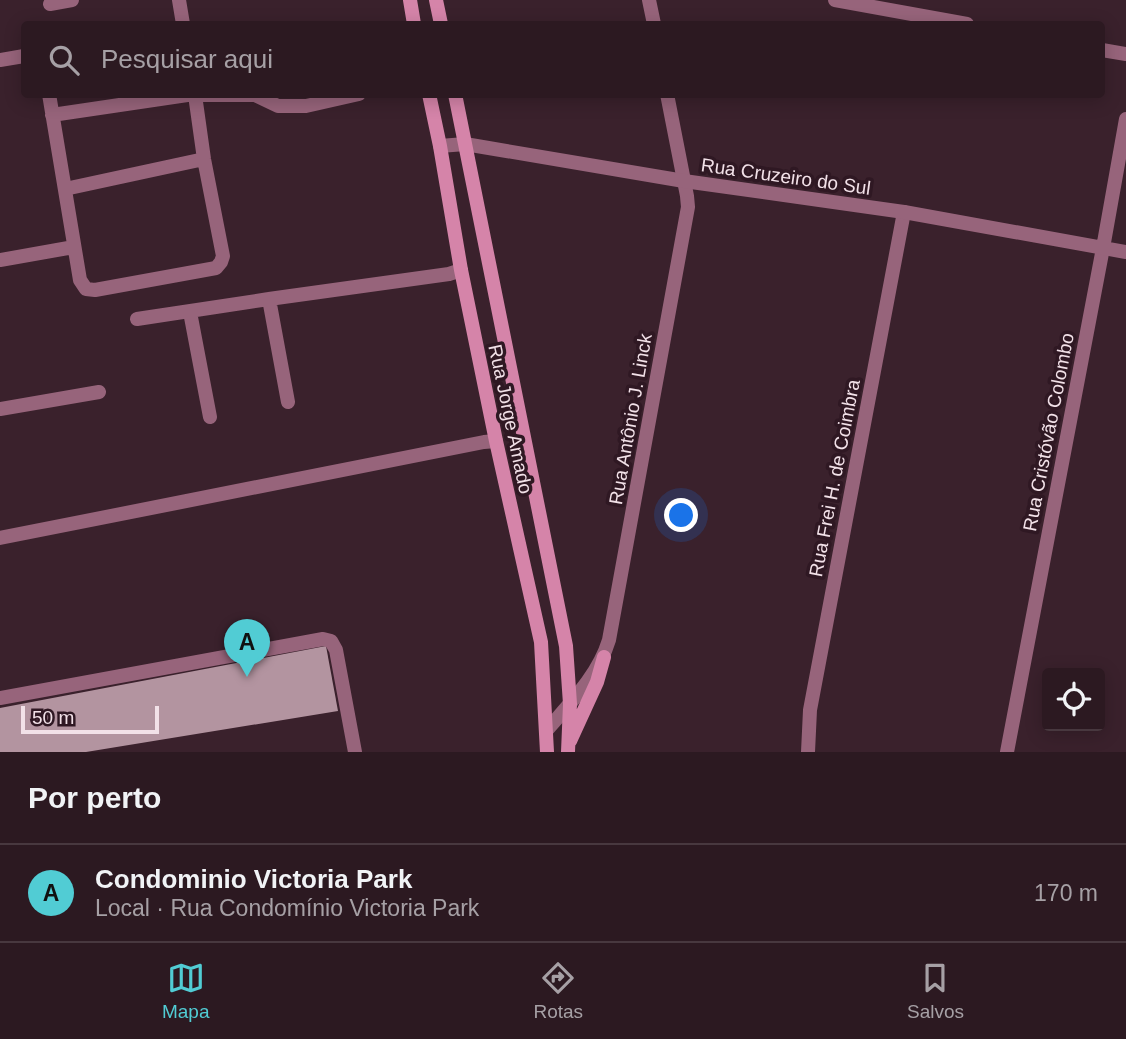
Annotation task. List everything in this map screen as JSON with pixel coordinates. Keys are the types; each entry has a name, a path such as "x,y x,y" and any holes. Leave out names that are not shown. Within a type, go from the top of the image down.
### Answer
{"main road":[{"path":"410,0 414,21"},
{"path":"436,0 440,21"},
{"name":"Rua Jorge Amado","path":"430,98 496,442 541,642 547,752"},
{"name":"Rua Jorge Amado","path":"456,98 566,646 570,704 568,749"},
{"path":"568,749 597,682 604,657"}],"street":[{"path":"50,4 72,0"},
{"path":"178,0 182,21"},
{"path":"649,0 653,21"},
{"path":"835,0 950,21"},
{"path":"1105,51 1126,54"},
{"path":"0,60 21,56"},
{"path":"50,98 80,280 86,289 95,290 216,268 221,262 223,256 194,98"},
{"path":"52,115 173,98"},
{"path":"261,98 278,106 306,106 341,98"},
{"name":"Rua Antônio J. Linck","path":"545,731 592,675 604,657 609,640 688,207 668,98"},
{"name":"Rua Cristóvão Colombo","path":"1012,752 1126,119"},
{"name":"Rua Cruzeiro do Sul","path":"440,146 466,144 684,181 904,212 1126,252"},
{"path":"65,189 204,159"},
{"name":"Rua Frei H. de Coimbra","path":"808,752 810,710 904,212"},
{"path":"0,261 74,247"},
{"path":"137,319 449,274 461,270"},
{"path":"270,299 288,402"},
{"path":"190,312 209,417"},
{"path":"0,409 99,392"},
{"path":"0,538 484,442 496,442"},
{"path":"0,698 323,639 331,641 336,650 355,752"}],"building":[{"path":"326,646 338,711 86,752 0,752 0,708"}],"place":[{"name":"Condominio Victoria Park","path":"247,677"}]}
